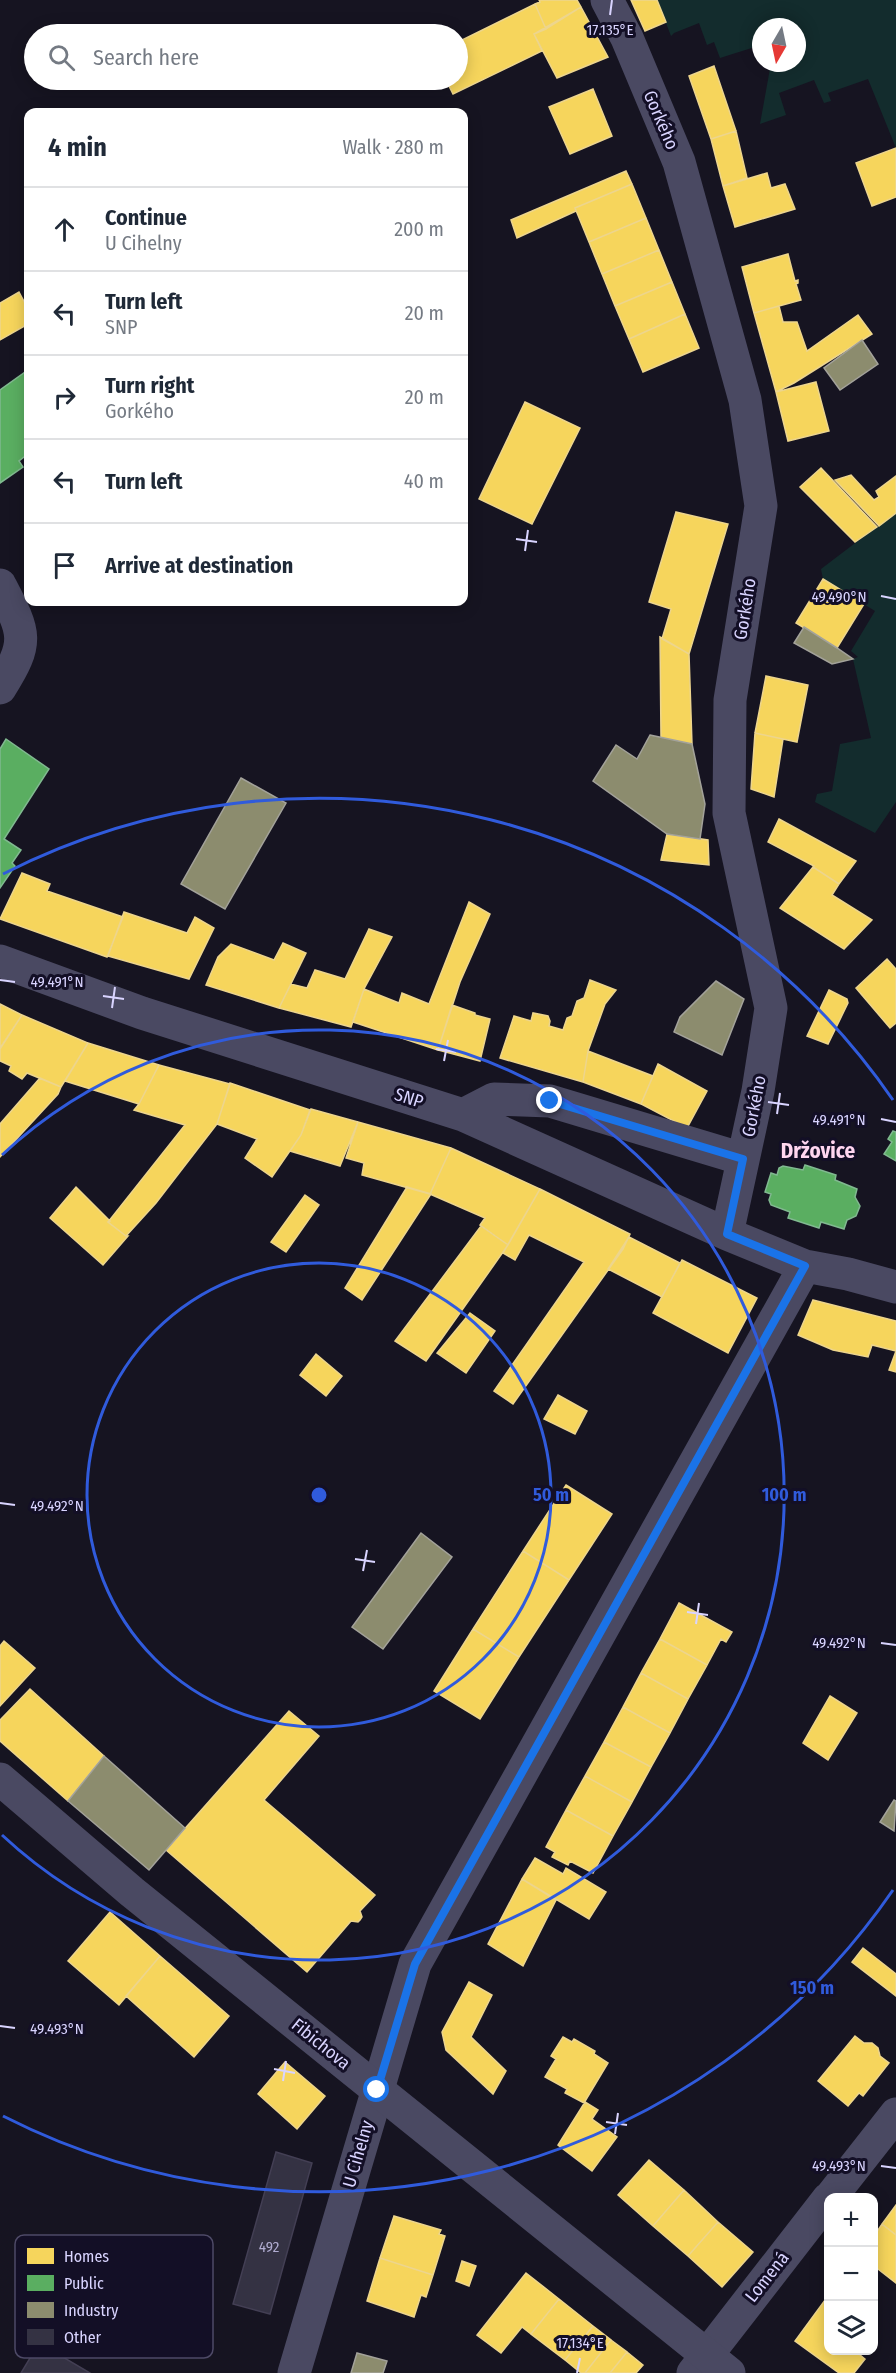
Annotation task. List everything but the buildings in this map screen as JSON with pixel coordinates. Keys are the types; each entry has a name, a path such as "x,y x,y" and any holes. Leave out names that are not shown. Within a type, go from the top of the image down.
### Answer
{"street":[{"name":"Gorkého","path":"607,0 627,38 679,162 745,400 761,506 730,700 729,813 771,1008 758,1091 727,1234"},
{"path":"0,585 20,622 21,646 16,663 0,688"},
{"name":"SNP","path":"0,961 142,1013 463,1115 727,1234 805,1266"},
{"path":"463,1115 494,1100 550,1101 743,1159"},
{"path":"805,1266 848,1274 896,1287"},
{"name":"U Cihelny","path":"294,2373 415,1964 805,1266"},
{"name":"Fibichova","path":"0,1779 132,1892 377,2090 709,2367"},
{"name":"Lomená","path":"833,2193 896,2114"},
{"name":"Lomená","path":"709,2367 824,2205"}],"green space":[{"path":"657,0 896,0 896,148 868,79 828,93 831,101 824,103 814,80 779,93 786,115 760,124 769,72 806,72 806,18 752,18 752,48 720,58 714,42 707,45 699,23 671,36"},
{"path":"896,512 896,802 875,833 815,802 817,794 832,791 840,744 871,738 853,659 858,657 851,651 875,611 823,579 821,569"}],"district":[{"name":"Držovice","path":"818,1151"}],"route":[{"path":"377,2090 415,1964 805,1266 727,1234 743,1159 550,1101"}]}
